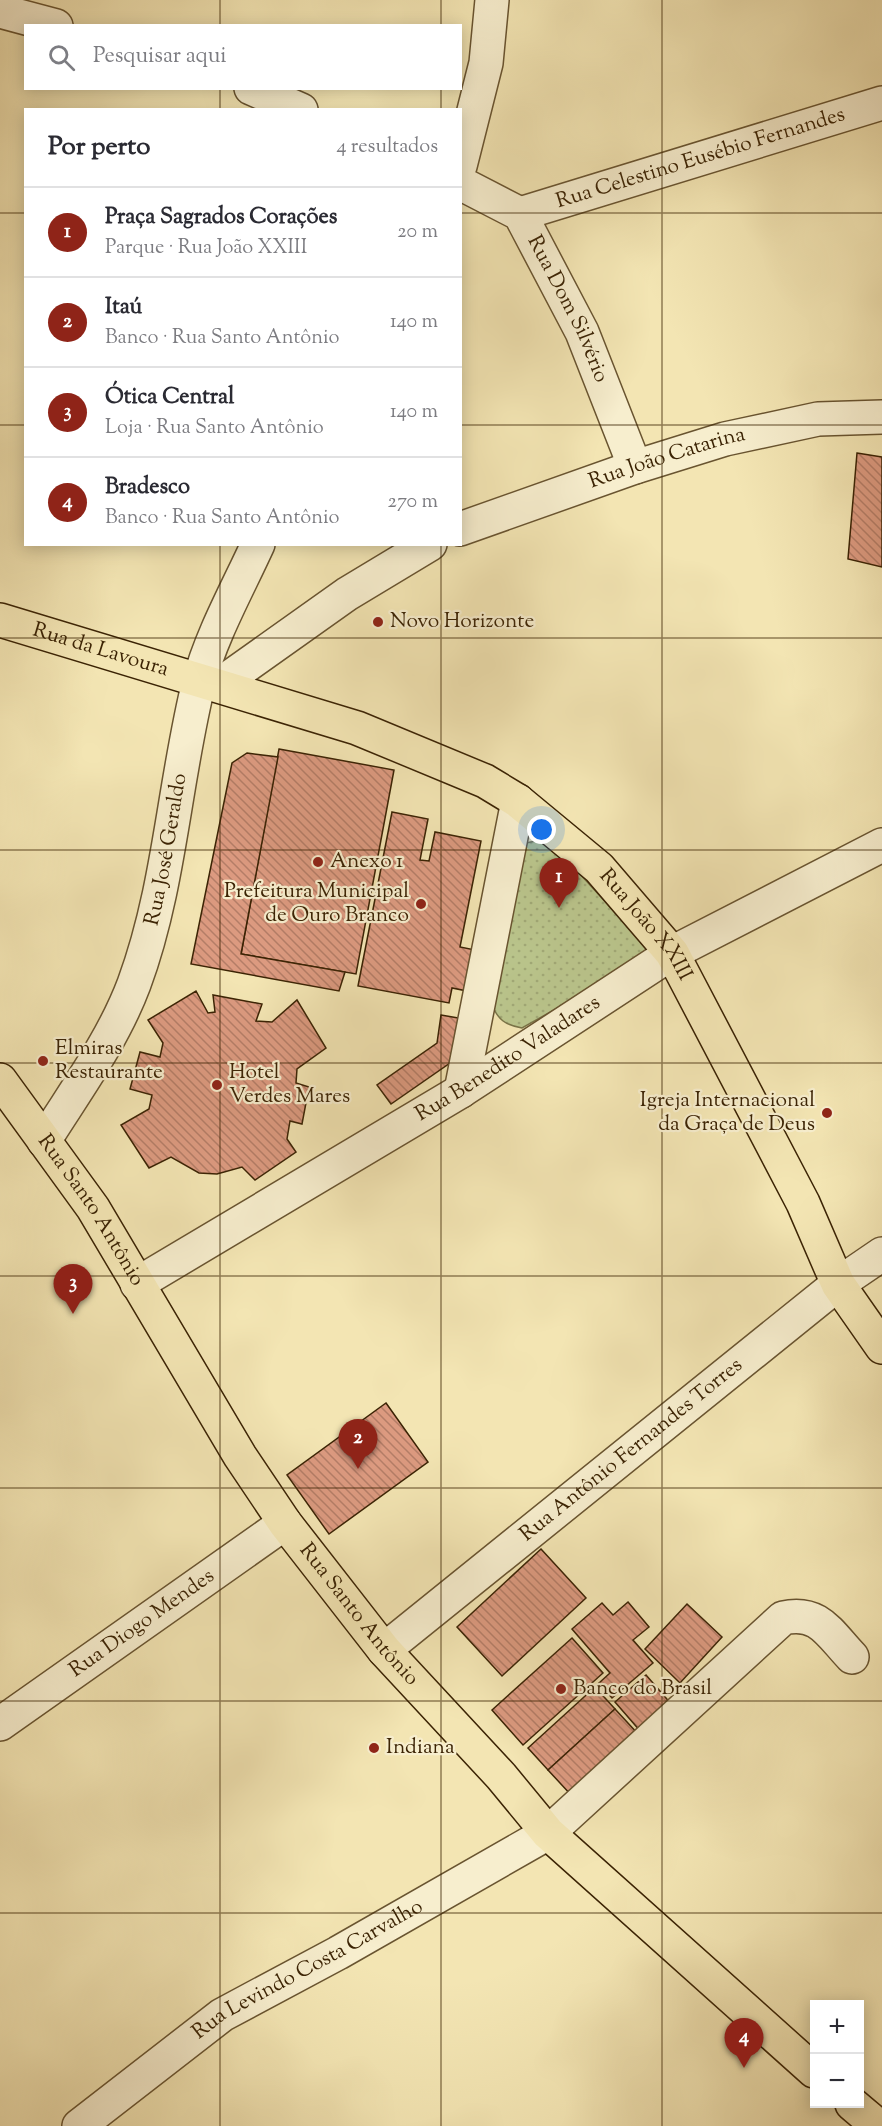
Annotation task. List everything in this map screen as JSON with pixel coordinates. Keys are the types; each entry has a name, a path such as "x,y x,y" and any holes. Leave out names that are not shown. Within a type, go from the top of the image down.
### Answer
{"main road":[{"name":"Rua da Lavoura","path":"0,620 209,683"},
{"name":"Rua João XXIII","path":"209,683 357,728 485,781 518,801 599,868 672,953 803,1203 838,1284 882,1347"},
{"name":"Rua Santo Antônio","path":"0,1080 93,1208 240,1456 285,1522 384,1650 501,1776 548,1833 810,2067"},
{"path":"847,2108 859,2126"},
{"path":"858,2108 878,2126"}],"street":[{"path":"462,158 486,63 493,0"},
{"path":"0,11 49,24"},
{"path":"256,90 296,108"},
{"name":"Rua Celestino Eusébio Fernandes","path":"520,214 882,103"},
{"name":"Rua Dom Silvério","path":"462,184 520,214 582,332 635,467"},
{"name":"Rua João Catarina","path":"462,528 635,467 725,439 818,419 882,417"},
{"name":"Rua José Geraldo","path":"44,1141 105,1045 134,985 153,926 209,683 257,546"},
{"path":"209,683 347,594 427,546"},
{"path":"460,1091 518,801"},
{"name":"Rua Benedito Valadares","path":"137,1284 460,1091 672,953 882,845"},
{"name":"Rua Antônio Fernandes Torres","path":"384,1650 838,1284 882,1254"},
{"name":"Rua Diogo Mendes","path":"0,1724 285,1522"},
{"name":"Rua Levindo Costa Carvalho","path":"79,2126 222,2015 548,1833 783,1618 806,1615 815,1619 852,1657"}],"green space":[{"path":"541,840 558,850 653,954 522,1028 503,1021 496,1014 491,1003 526,843"}],"building":[{"path":"857,453 882,457 882,567 848,559"},
{"name":"Anexo 1","path":"279,749 394,770 356,974 241,954"},
{"path":"247,753 278,757 241,954 345,972 339,991 191,964 232,763"},
{"name":"Prefeitura Municipal de Ouro Branco","path":"392,812 428,819 420,860 429,861 435,832 481,841 460,947 480,951 472,992 452,988 449,1003 358,986"},
{"name":"Hotel Verdes Mares","path":"196,991 208,1013 215,1012 213,995 262,1004 256,1021 272,1022 297,1000 326,1048 297,1069 296,1083 309,1087 302,1124 290,1121 287,1139 296,1152 255,1180 242,1167 217,1174 199,1173 171,1157 149,1168 121,1125 149,1109 152,1095 130,1089 140,1052 160,1057 163,1043 148,1020"},
{"path":"441,1015 464,1019 450,1063 391,1104 377,1085 437,1043"},
{"path":"386,1403 428,1462 329,1534 287,1475"},
{"path":"541,1549 586,1598 502,1676 457,1627"},
{"path":"628,1602 649,1627 633,1640 653,1663 612,1698 599,1683 610,1673 572,1629 602,1603 613,1615"},
{"path":"687,1604 722,1637 680,1683 645,1649"},
{"path":"572,1638 603,1673 523,1745 492,1710"},
{"path":"646,1675 672,1705 641,1732 615,1702"},
{"path":"595,1687 615,1709 548,1770 528,1748"},
{"path":"615,1709 639,1735 572,1796 548,1770"}],"place":[{"name":"Novo Horizonte","path":"378,622"},
{"name":"Anexo 1","path":"318,862"},
{"name":"Prefeitura Municipal de Ouro Branco","path":"421,904"},
{"name":"Praça Sagrados Corações","path":"559,908"},
{"name":"Elmiras Restaurante","path":"43,1061"},
{"name":"Hotel Verdes Mares","path":"217,1085"},
{"name":"Igreja Internacional da Graça de Deus","path":"827,1113"},
{"name":"Ótica Central","path":"73,1314"},
{"name":"Itaú","path":"358,1469"},
{"name":"Banco do Brasil","path":"561,1689"},
{"name":"Indiana","path":"374,1748"},
{"name":"Bradesco","path":"744,2068"}]}
